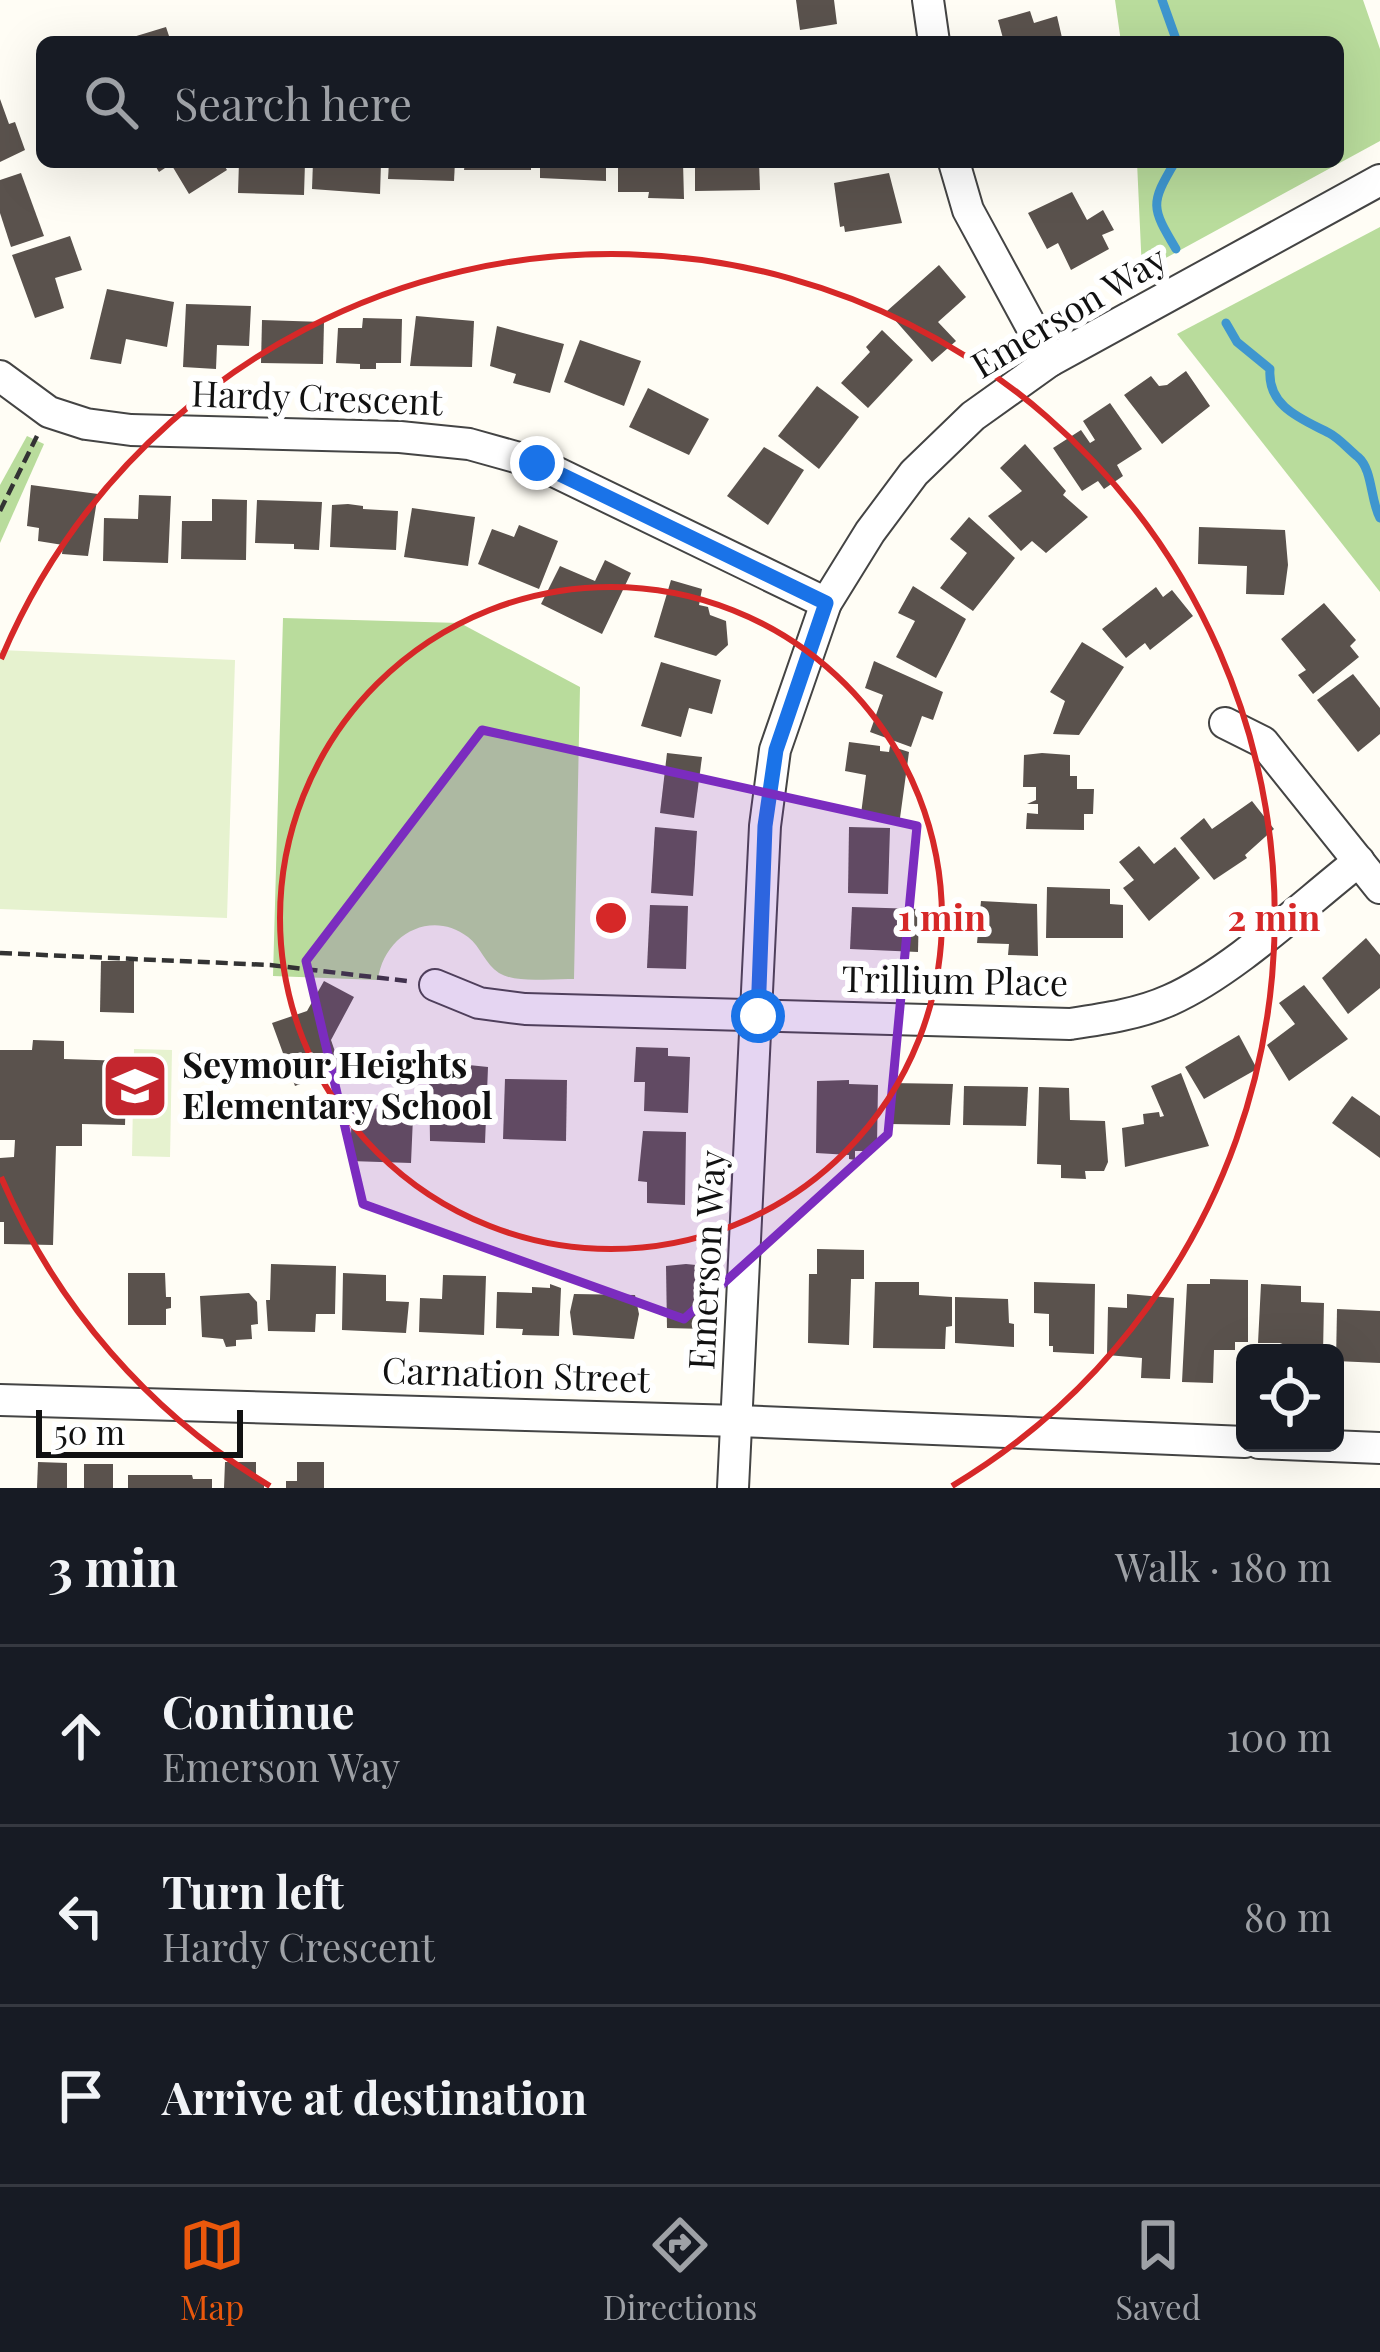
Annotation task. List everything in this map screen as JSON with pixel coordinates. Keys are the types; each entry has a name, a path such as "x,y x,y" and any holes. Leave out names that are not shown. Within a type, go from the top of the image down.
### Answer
{"street":[{"path":"928,0 933,36"},
{"path":"956,168 968,210 1050,361"},
{"name":"Emerson Way","path":"733,1488 765,826 776,750 826,603 914,473 973,416 1050,361 1380,180"},
{"name":"Hardy Crescent","path":"0,376 49,412 86,424 131,430 400,437 469,444 537,463 826,603"},
{"path":"1225,723 1264,742 1380,888"},
{"name":"Trillium Place","path":"434,985 479,1004 526,1010 1070,1024 1112,1018 1171,1000 1226,966 1359,861"},
{"name":"Carnation Street","path":"0,1400 738,1421 1236,1442"},
{"path":"1344,1447 1380,1448"}],"path":[{"path":"0,512 49,412"},
{"path":"0,953 270,965 434,985"}],"highlighted area":[{"path":"482,730 917,826 888,1134 684,1319 363,1204 306,961"}],"green space":[{"path":"1115,0 1363,0 1380,49 1380,141 1344,161 1344,36 1120,36"},
{"path":"1137,168 1331,168 1142,271"},
{"path":"1380,227 1380,592 1177,334"},
{"path":"27,436 44,444 0,543 0,485"},
{"path":"283,618 460,623 580,687 574,979 506,976 494,969 468,937 439,925 424,926 399,939 382,964 378,980 273,976"},
{"path":"0,650 235,660 227,918 0,909"},
{"path":"134,1049 172,1050 170,1157 132,1156"}],"building":[{"path":"796,0 834,0 837,24 800,30"},
{"path":"1030,11 1034,23 1057,16 1062,36 1002,36 998,20"},
{"path":"166,27 169,36 136,36"},
{"path":"0,99 25,150 0,162"},
{"path":"173,168 226,168 227,170 189,194"},
{"path":"239,168 305,168 304,195 238,193"},
{"path":"313,168 381,168 380,194 312,189"},
{"path":"389,168 455,168 454,181 388,179"},
{"path":"464,168 531,168 531,170"},
{"path":"540,168 606,168 606,181 540,178"},
{"path":"618,168 683,168 684,199 618,192"},
{"path":"695,168 759,168 760,190 695,191"},
{"path":"21,173 44,236 11,247 0,213 0,180"},
{"path":"889,173 902,223 845,232 840,227 834,183"},
{"path":"1072,192 1087,220 1103,210 1114,230 1102,235 1109,249 1071,270 1058,243 1047,249 1028,213"},
{"path":"70,236 82,270 55,278 64,308 35,318 12,255"},
{"path":"939,265 966,297 938,322 956,341 932,362 887,311"},
{"path":"107,289 174,302 167,347 126,339 121,364 90,359"},
{"path":"186,304 251,306 249,346 217,345 216,369 183,367"},
{"path":"416,316 474,321 472,367 410,366"},
{"path":"363,318 402,319 401,363 376,363 376,369 360,369 360,364 336,363 338,328 362,328"},
{"path":"262,320 324,322 323,364 261,363"},
{"path":"497,326 564,344 550,393 513,383 516,374 490,366"},
{"path":"882,330 913,360 868,408 841,383 870,352 866,347"},
{"path":"580,340 641,361 624,406 564,382"},
{"path":"1186,371 1210,406 1162,444 1124,395 1151,376 1159,386 1167,385"},
{"path":"817,386 859,417 819,469 778,436"},
{"path":"648,388 709,419 689,455 629,427"},
{"path":"1110,403 1142,449 1117,465 1123,476 1104,489 1098,481 1082,491 1053,448 1081,430 1090,443 1095,440 1083,421"},
{"path":"1025,444 1066,491 1063,495 1088,517 1046,553 1032,541 1021,551 988,516 1022,491 1000,468"},
{"path":"764,447 804,470 768,525 727,496"},
{"path":"31,485 98,494 88,556 62,554 63,545 38,541 39,528 27,526"},
{"path":"139,495 171,496 168,563 103,561 104,518 138,519"},
{"path":"212,499 247,500 246,560 181,559 182,521 212,521"},
{"path":"257,500 322,502 319,550 255,543"},
{"path":"332,505 398,511 396,550 330,547"},
{"path":"412,508 475,517 468,566 404,557"},
{"path":"969,517 1015,558 973,611 940,588 967,553 950,539"},
{"path":"519,525 558,541 539,589 478,564 492,529 514,537"},
{"path":"1199,527 1285,530 1284,595 1246,594 1247,566 1198,564"},
{"path":"605,560 631,573 602,634 541,604 560,566 595,581"},
{"path":"671,580 702,589 699,605 726,621 728,645 716,656 654,637"},
{"path":"913,586 966,619 936,678 896,657 915,621 898,613"},
{"path":"1156,587 1163,597 1172,590 1193,616 1150,650 1145,643 1126,658 1102,629"},
{"path":"1324,603 1356,640 1350,646 1359,657 1313,694 1298,675 1306,670 1281,639"},
{"path":"1082,642 1124,667 1079,735 1053,734 1065,701 1050,692"},
{"path":"874,661 943,692 933,720 922,716 911,747 870,732 883,695 865,688"},
{"path":"661,662 721,680 712,714 689,708 681,737 641,726"},
{"path":"1353,674 1380,708 1380,734 1358,752 1317,700"},
{"path":"849,742 880,746 880,751 889,752 890,746 909,752 900,818 861,814 866,775 845,771"},
{"path":"667,753 702,757 694,818 660,813"},
{"path":"1024,755 1070,755 1070,776 1077,776 1077,789 1094,789 1093,814 1084,814 1084,830 1026,829 1027,813 1038,814 1038,804 1027,804 1036,800 1036,787 1023,787"},
{"path":"1252,801 1274,829 1247,858 1214,880 1180,838 1204,818 1212,829"},
{"path":"655,827 697,831 693,896 651,893"},
{"path":"849,827 890,828 888,894 848,893"},
{"path":"1139,846 1154,864 1175,847 1200,878 1149,921 1123,888 1134,880 1119,862"},
{"path":"1047,887 1110,889 1110,904 1123,905 1123,938 1046,938"},
{"path":"981,901 1037,904 1038,956 1008,955 1009,944 977,943"},
{"path":"650,905 688,906 686,969 647,968"},
{"path":"852,907 919,909 918,952 850,949"},
{"path":"1366,938 1380,955 1380,988 1348,1014 1322,978"},
{"path":"101,961 134,961 134,1013 100,1012"},
{"path":"324,981 354,997 331,1040 341,1069 295,1086 272,1023 307,1011"},
{"path":"1304,985 1348,1039 1289,1081 1267,1045 1295,1024 1279,1003"},
{"path":"1239,1035 1257,1069 1204,1099 1185,1067"},
{"path":"33,1040 64,1041 64,1059 127,1061 125,1125 82,1124 82,1146 56,1146 53,1245 4,1244 0,1158 14,1157 15,1140 0,1140 0,1050 32,1050"},
{"path":"636,1047 668,1048 668,1056 690,1057 688,1113 644,1111 645,1082 634,1082"},
{"path":"459,1064 488,1067 485,1143 430,1141 429,1072 458,1073"},
{"path":"1181,1073 1209,1146 1125,1167 1122,1128 1144,1124 1143,1114 1164,1116 1151,1086"},
{"path":"505,1079 567,1080 566,1141 503,1139"},
{"path":"849,1080 849,1084 878,1085 877,1145 874,1151 855,1151 855,1160 849,1155 816,1153 817,1081"},
{"path":"891,1083 953,1084 950,1125 889,1124"},
{"path":"964,1086 1028,1087 1026,1126 963,1125"},
{"path":"1039,1087 1069,1088 1070,1120 1105,1121 1108,1162 1104,1171 1085,1171 1086,1179 1061,1178 1061,1165 1037,1164"},
{"path":"1352,1096 1380,1116 1380,1158 1332,1123"},
{"path":"352,1108 392,1109 391,1116 413,1117 411,1163 350,1161"},
{"path":"643,1131 686,1132 685,1205 647,1203 647,1182 638,1181"},
{"path":"817,1249 864,1250 864,1279 851,1279 849,1345 808,1343 809,1274 817,1274"},
{"path":"271,1264 336,1266 335,1314 316,1314 315,1332 268,1331"},
{"path":"666,1266 706,1266 706,1329 667,1328"},
{"path":"128,1273 165,1273 166,1297 171,1297 166,1325 128,1325"},
{"path":"343,1273 386,1275 386,1301 409,1302 406,1333 342,1330"},
{"path":"443,1275 486,1276 484,1335 419,1332 420,1298 442,1299"},
{"path":"1210,1279 1248,1280 1248,1342 1235,1342 1235,1350 1214,1350 1213,1383 1182,1382 1187,1284 1210,1284"},
{"path":"875,1282 919,1282 919,1295 952,1297 952,1326 946,1327 945,1349 873,1348"},
{"path":"1034,1282 1095,1284 1094,1354 1053,1352 1049,1314 1034,1313"},
{"path":"550,1284 561,1288 559,1336 522,1335 523,1329 496,1328 497,1292 532,1293 532,1287 550,1288"},
{"path":"1261,1284 1301,1286 1301,1302 1324,1303 1323,1344 1258,1343"},
{"path":"249,1293 257,1302 258,1324 251,1325 252,1339 236,1340 236,1346 226,1347 223,1339 202,1337 200,1296"},
{"path":"574,1294 635,1295 639,1314 634,1339 573,1335"},
{"path":"1127,1294 1174,1298 1170,1379 1141,1378 1142,1358 1107,1355 1108,1307 1127,1308"},
{"path":"955,1297 1008,1299 1014,1347 955,1343"},
{"path":"1337,1309 1380,1311 1380,1363 1344,1361 1344,1344 1336,1344"},
{"path":"38,1462 67,1463 67,1488 37,1488"},
{"path":"225,1462 256,1462 256,1481 264,1481 264,1488 224,1488"},
{"path":"297,1462 324,1462 324,1488 286,1488 286,1481 297,1481"},
{"path":"84,1464 113,1464 113,1488 84,1488"},
{"path":"128,1475 192,1475 193,1479 212,1479 212,1488 128,1488"}],"waterway":[{"path":"1162,0 1175,36"},
{"path":"1172,168 1157,206 1176,249"},
{"path":"1226,323 1237,342 1270,369 1280,402 1336,438 1363,463 1380,518"}],"place":[{"name":"Seymour Heights Elementary School","path":"135,1086"}],"route":[{"path":"537,463 826,603 776,750 765,826 758,1016"}]}
